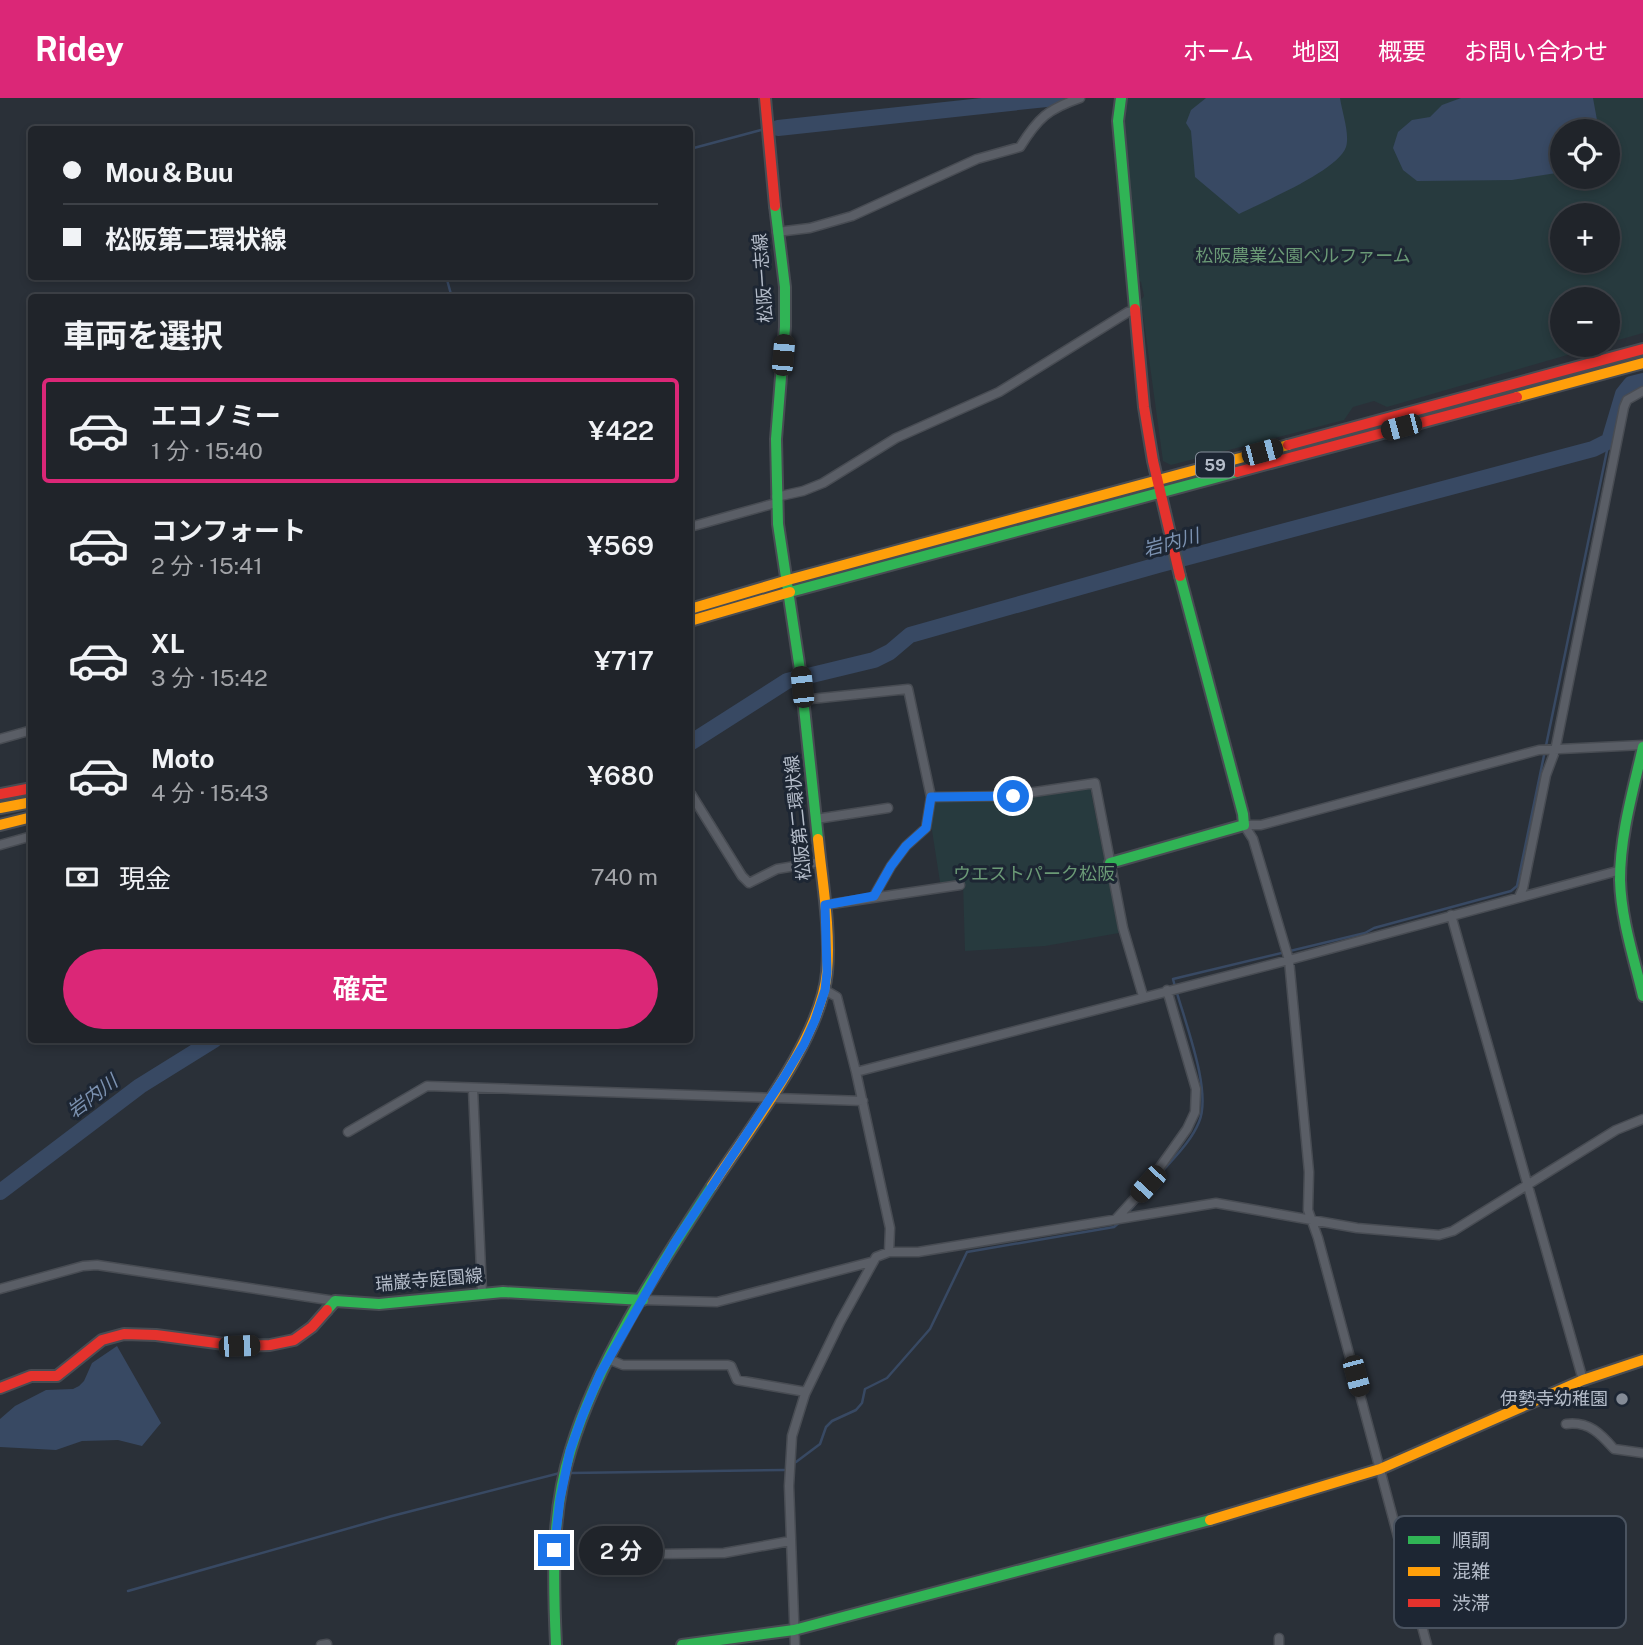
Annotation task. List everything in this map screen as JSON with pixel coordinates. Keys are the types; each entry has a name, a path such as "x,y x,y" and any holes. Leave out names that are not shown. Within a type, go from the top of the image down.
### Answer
{"main road":[{"name":"松阪一志線","path":"765,98 777,232 785,287 785,327 776,439 776,500 788,580"},
{"path":"1110,863 1244,825 1244,814 1158,486 1144,407 1118,141 1121,98"},
{"name":"59","path":"790,592 1643,349"},
{"name":"59","path":"788,580 1643,363"},
{"path":"693,608 788,580"},
{"name":"松阪第二環状線","path":"556,1645 554,1550 564,1479 582,1417 608,1359 674,1244 804,1044 825,990 825,905 788,580"},
{"path":"693,620 790,592"},
{"path":"1643,746 1622,841 1621,870 1622,901 1643,996"},
{"path":"3,792 28,789"},
{"path":"0,808 28,803"},
{"path":"0,825 28,818"},
{"name":"瑞巌寺庭園線","path":"335,1301 379,1304 482,1292 643,1300"},
{"path":"0,1388 31,1376 57,1376 102,1340 124,1334 239,1346 270,1345 294,1340 312,1328 335,1301"},
{"path":"682,1645 794,1630 860,1614 1329,1486 1380,1469 1583,1380 1643,1360"}],"street":[{"path":"777,232 810,228 852,216 977,159 1020,147 1045,113 1080,98"},
{"path":"693,526 803,492 823,483 896,438 999,392 1128,312 1134,311"},
{"path":"1519,897 1553,750 1624,407 1627,400 1643,391"},
{"path":"811,699 908,689 931,797 926,828 906,846 874,896"},
{"path":"0,738 28,731"},
{"path":"1244,825 1261,825 1539,750 1643,746"},
{"path":"931,797 1008,796 1095,783 1123,928 1143,996"},
{"path":"693,797 742,876 750,883 778,869 820,862"},
{"path":"816,819 888,808"},
{"path":"1244,825 1253,839 1289,958 1309,1172 1310,1220 1318,1238 1394,1521"},
{"path":"0,845 28,837"},
{"path":"856,1072 1621,870"},
{"path":"825,905 960,885"},
{"path":"1451,915 1583,1380"},
{"path":"1121,1218 1187,1129 1195,1112 1196,1089 1173,989"},
{"path":"825,990 837,997 856,1072 890,1228 889,1252"},
{"path":"348,1132 427,1086 863,1101"},
{"path":"473,1089 482,1292"},
{"path":"795,1645 790,1541 791,1442 806,1392 871,1262 876,1257 889,1252 918,1252 1216,1203 1357,1228 1439,1236 1453,1231 1616,1130 1643,1119"},
{"path":"643,1300 717,1303 871,1262"},
{"path":"0,1289 69,1269 97,1265 335,1301"},
{"path":"608,1359 623,1365 728,1365 737,1380 806,1392"},
{"path":"1566,1424 1577,1422 1597,1430 1614,1449 1643,1453"},
{"path":"595,1555 724,1553 790,1541"},
{"path":"1422,1628 1427,1645"}],"green space":[{"name":"松阪農業公園ベルファーム","path":"1127,98 1643,98 1643,333 1620,340 1620,287 1550,287 1550,357 1560,357 1387,407 1374,401 1353,407 1344,420 1171,465 1163,461 1141,300 1144,296 1141,282 1137,279 1124,132"},
{"name":"ウエストパーク松阪","path":"1090,787 1119,933 1045,946 965,951 963,882 940,882 931,824 932,803 938,799"}],"water":[{"path":"1206,98 1340,98 1346,129 1346,147 1340,156 1315,176 1239,214 1195,177 1191,131 1186,123 1191,110"},
{"path":"1461,98 1593,98 1597,119 1550,119 1550,174 1512,180 1417,181 1403,170 1393,148 1398,132 1412,120 1430,117 1442,105"},
{"path":"117,1346 161,1423 142,1446 118,1440 82,1441 56,1450 0,1447 0,1419 15,1406 46,1390 73,1389 79,1386 92,1363"}],"waterway":[{"path":"778,128 1056,98"},
{"path":"693,148 761,130"},
{"path":"447,280 451,294"},
{"name":"岩内川","path":"693,741 787,681 874,660 890,652 910,635 1158,565 1593,449 1609,441 1623,394 1631,384 1643,381"},
{"path":"1157,1178 1191,1138 1202,1108 1202,1091 1195,1052 1173,979 1365,933 1374,928 1511,891 1517,886 1609,441"},
{"name":"岩内川","path":"0,1192 140,1086 209,1043"},
{"path":"1125,1216 1146,1192"},
{"path":"796,1462 820,1444 826,1427 832,1421 856,1410 862,1403 865,1389 887,1378 930,1329 967,1252 1114,1227 1121,1221"},
{"path":"570,1473 784,1470"},
{"path":"128,1591 392,1516 560,1473"}],"traffic: fast":[{"path":"1121,98 1118,121 1135,309"},
{"path":"775,206 785,287 785,327 776,439 778,524 800,670 818,839"},
{"path":"790,592 1237,472"},
{"path":"1110,863 1244,825 1180,576"},
{"path":"1643,747 1625,830 1620,880 1625,924 1643,996"},
{"path":"556,1645 555,1546 560,1497 571,1449 614,1346 712,1186"},
{"path":"327,1310 335,1301 379,1304 503,1292 643,1300"},
{"path":"682,1645 794,1630 1210,1520"}],"traffic: slow":[{"path":"1517,397 1643,363"},
{"path":"788,580 1288,445"},
{"path":"693,608 788,580"},
{"path":"693,620 790,592"},
{"path":"0,808 28,803"},
{"path":"0,825 28,818"},
{"path":"712,1186 798,1054 822,998 827,972 828,939 818,839"},
{"path":"1210,1520 1380,1469 1583,1380 1643,1360"}],"traffic: jam":[{"path":"765,98 775,206"},
{"path":"1135,309 1144,407 1153,461 1180,576"},
{"path":"1288,445 1643,349"},
{"path":"1237,472 1517,397"},
{"path":"0,794 28,789"},
{"path":"0,1388 31,1376 57,1376 102,1340 124,1334 156,1335 239,1346 270,1345 294,1340 312,1327 327,1310"}],"place":[{"name":"伊勢寺幼稚園","path":"1622,1399"}],"route":[{"path":"554,1550 560,1499 570,1451 600,1374 674,1244 783,1079 815,1020 825,990 827,972 825,905 874,896 906,846 926,828 931,797 1013,796"}]}
